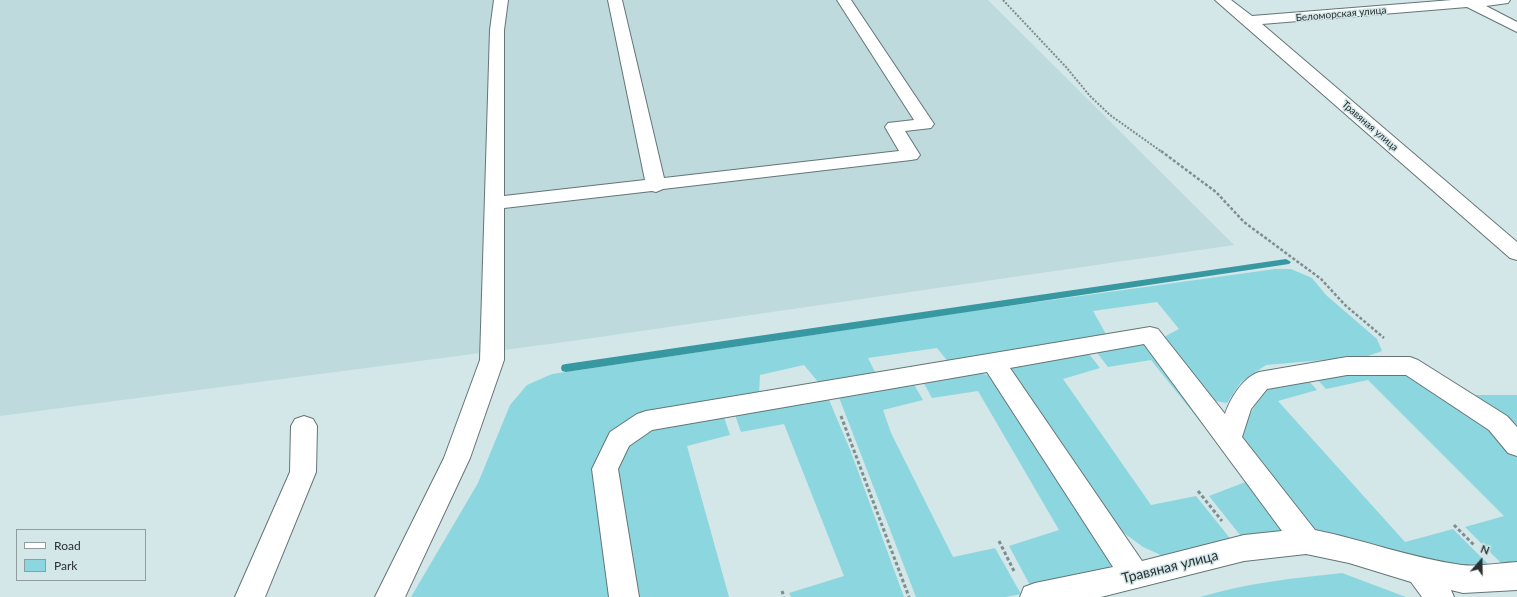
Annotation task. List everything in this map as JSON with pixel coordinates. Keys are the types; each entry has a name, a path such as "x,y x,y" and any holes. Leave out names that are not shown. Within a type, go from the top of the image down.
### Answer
{"street":[{"path":"390,597 457,458 492,360 497,30 501,0"},
{"path":"615,0 656,186"},
{"path":"494,204 911,155 894,127 925,124 844,0"},
{"name":"Травяная улица","path":"1222,0 1517,253"},
{"name":"Беломорская улица","path":"1249,22 1468,1 1504,0"},
{"path":"1468,1 1517,28"},
{"path":"624,597 605,469 618,439 646,421 1150,335 1306,540 1349,550 1400,566 1463,579 1517,576"},
{"path":"993,362 1135,576"},
{"path":"1229,439 1240,406 1259,381 1347,366 1410,366 1498,423 1517,445"},
{"path":"250,597 303,472 304,426"},
{"name":"Травяная улица","path":"1026,587 1135,576 1244,548 1306,540"},
{"path":"1420,570 1439,597"}],"path":[{"path":"1003,0 1066,67 1090,96 1110,115 1138,133 1216,192 1244,222 1321,279 1345,305 1390,342 1410,366"},
{"path":"831,389 910,597"},
{"path":"1198,491 1244,548"},
{"path":"999,541 1026,587"},
{"path":"782,591 784,597"}],"shaded area":[{"path":"0,0 988,0 1234,245 572,341 0,416"}],"green space":[{"path":"1275,269 1291,269 1312,278 1326,295 1377,339 1382,351 1368,356 1266,365 1241,382 1227,403 1214,401 1162,338 1179,329 1157,302 1093,311 1106,334 950,364 937,348 868,358 877,376 819,383 804,365 760,375 759,394 677,405 642,414 617,429 611,597 411,597 478,483 510,405 527,385 552,374 972,311"},
{"path":"1137,343 1151,347 1286,525 1282,531 1244,540 1209,496 1248,481 1151,360 1108,367 1094,349"},
{"path":"1086,350 1100,368 1063,379 1151,505 1196,496 1233,542 1163,556 1143,547 1124,533 1097,505 1010,372 1013,367"},
{"path":"975,371 996,378 1112,561 1110,570 1032,589 1009,546 1059,530 978,391 932,398 922,380"},
{"path":"1346,372 1399,373 1417,379 1485,422 1517,455 1517,565 1504,566 1465,527 1504,516 1368,380 1326,389 1315,377"},
{"path":"1307,379 1317,390 1278,401 1405,542 1453,529 1493,569 1464,572 1321,535 1307,525 1241,438 1245,423 1264,389"},
{"path":"912,381 923,400 883,410 891,433 953,557 995,548 1021,594 1006,597 916,597 838,395"},
{"path":"827,395 851,452 904,597 791,597 789,593 844,576 784,424 741,432 734,412"},
{"path":"1475,395 1517,395 1517,435"},
{"path":"723,414 730,435 687,446 729,597 630,597 618,464 625,447 655,426"},
{"path":"1342,573 1406,597 1200,597 1235,588 1288,579"}],"waterway":[{"path":"566,368 1286,262"}]}
